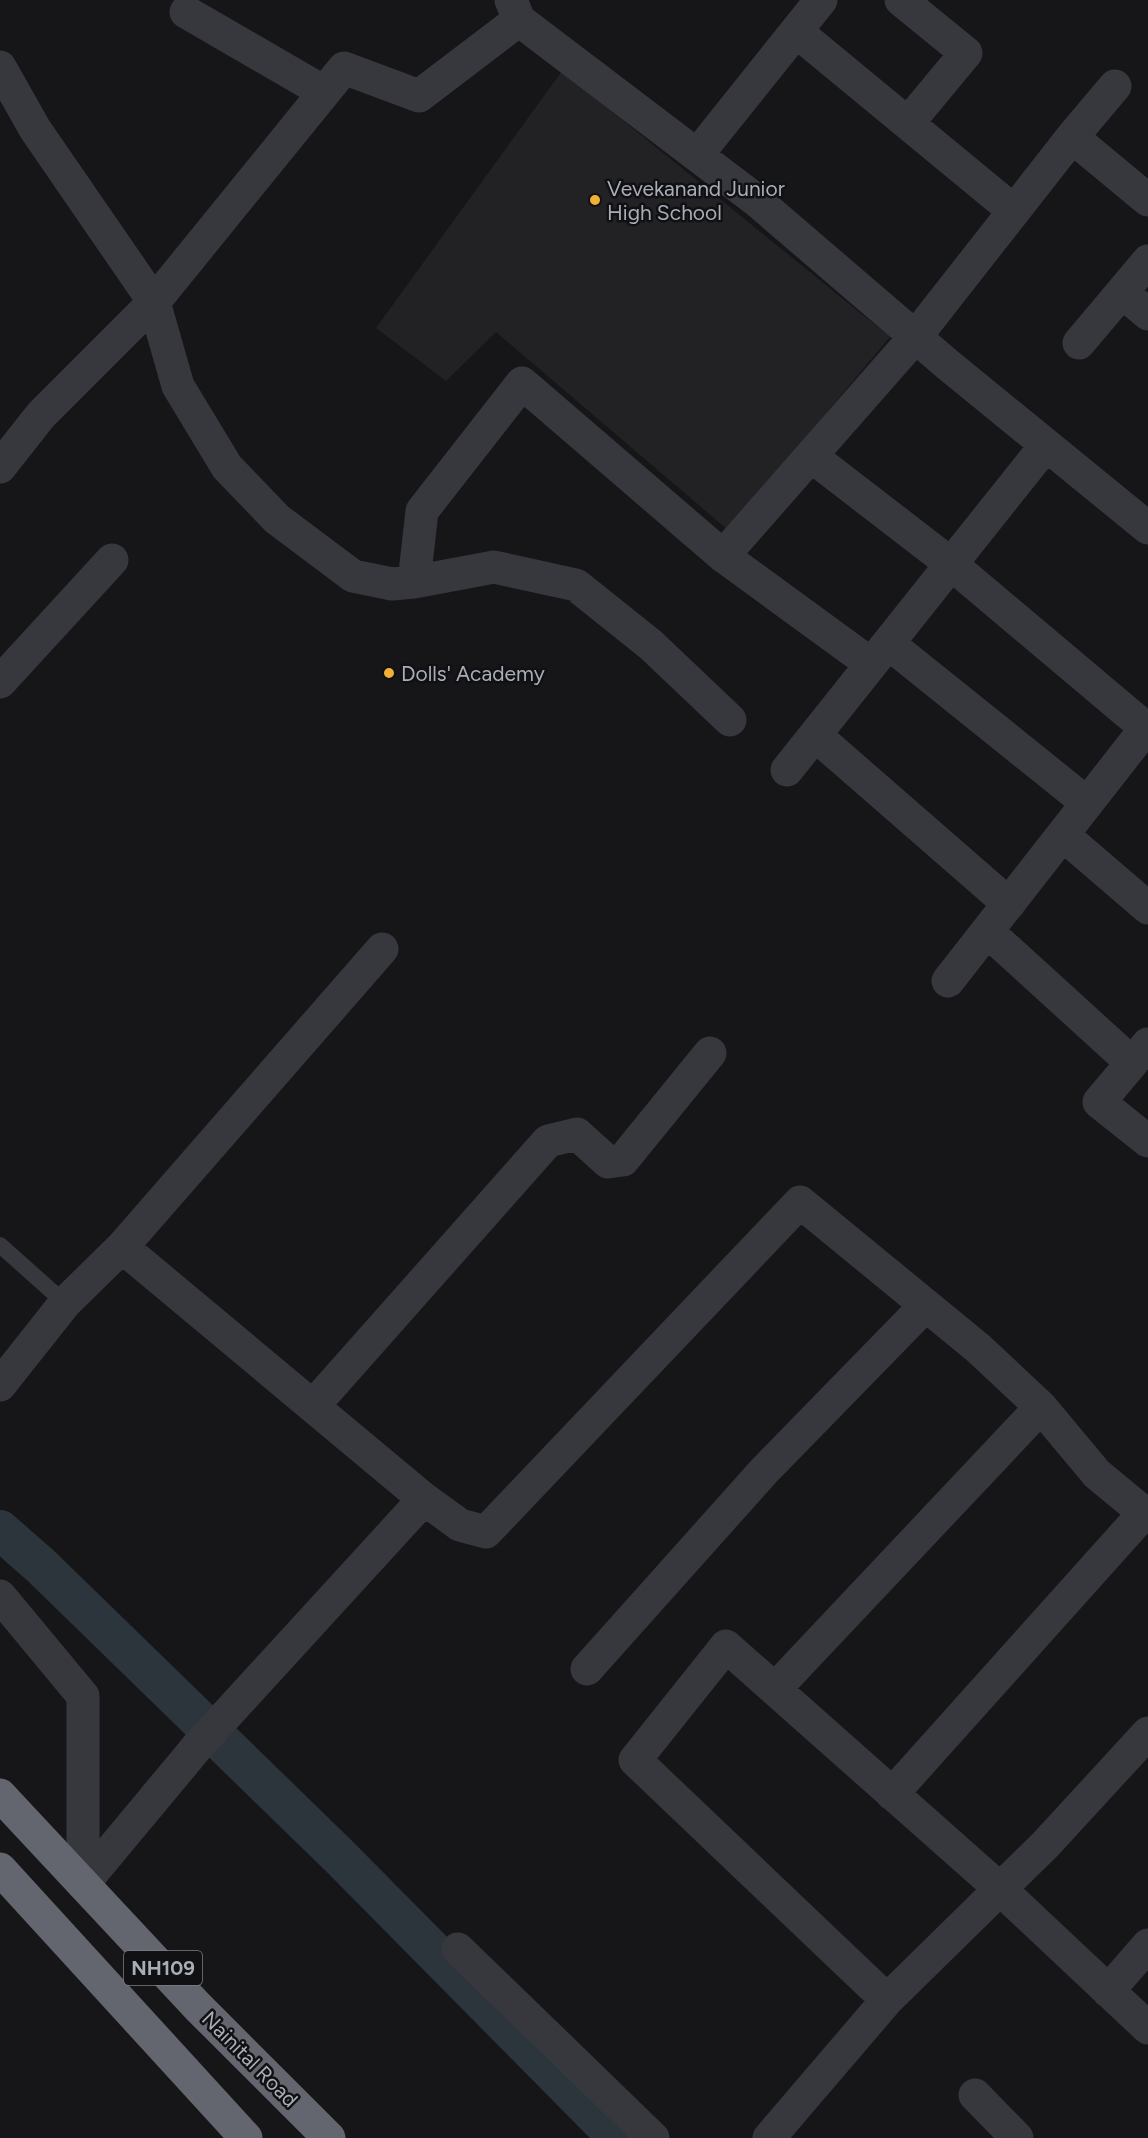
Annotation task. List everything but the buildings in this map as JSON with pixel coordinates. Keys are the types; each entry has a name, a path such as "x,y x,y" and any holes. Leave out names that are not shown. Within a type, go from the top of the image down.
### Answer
{"highway":[{"name":"Nainital Road","path":"2,1802 325,2137"},
{"name":"NH109","path":"0,1869 246,2138"},
{"path":"49,1921 83,1884"}],"street":[{"path":"697,155 797,32 820,0"},
{"path":"902,0 966,53 908,123"},
{"path":"0,467 41,415 154,302 344,68 418,96 515,10 756,200 1148,528"},
{"path":"186,12 324,93"},
{"path":"797,32 1014,212"},
{"path":"0,67 35,129 154,302 178,386 226,467 277,519 352,576 392,584 494,567 576,585 651,645 730,720"},
{"path":"723,556 916,336 1072,137 1115,86"},
{"path":"1072,137 1148,200"},
{"path":"1079,343 1148,261"},
{"path":"1122,292 1148,314"},
{"path":"414,582 422,511 522,382 723,556 880,654 1088,803"},
{"path":"787,770 1046,445"},
{"path":"811,456 951,564 1147,729 948,981"},
{"path":"0,682 112,560"},
{"path":"815,735 1009,904"},
{"path":"1063,835 1148,908"},
{"path":"987,931 1140,1054 1099,1102 1148,1141"},
{"path":"0,1385 65,1303 122,1246 382,949"},
{"path":"314,1405 548,1141 577,1134 608,1162 623,1160 710,1053"},
{"path":"122,1246 424,1499 460,1525 486,1532 800,1202 978,1348 1041,1407 1097,1474 1146,1514 892,1794"},
{"path":"587,1670 765,1471 926,1305"},
{"path":"775,1689 1041,1407"},
{"path":"83,1884 197,1747 424,1499"},
{"path":"0,1596 83,1696 83,1884"},
{"path":"887,2000 635,1760 726,1646 999,1888 1148,2028"},
{"path":"769,2138 887,2000 1045,1845 1148,1733"},
{"path":"1108,1991 1148,1945"},
{"path":"458,1949 653,2138"},
{"path":"975,2096 1017,2138"}],"lane":[{"path":"0,1245 65,1303"}],"shaded area":[{"name":"Vevekanand Junior High School","path":"562,71 890,337 728,530 496,332 446,381 376,328"}],"waterway":[{"path":"0,1530 41,1566 340,1857 618,2138"}],"place":[{"name":"Vevekanand Junior High School","path":"595,200"},
{"name":"Dolls' Academy","path":"389,673"}]}
